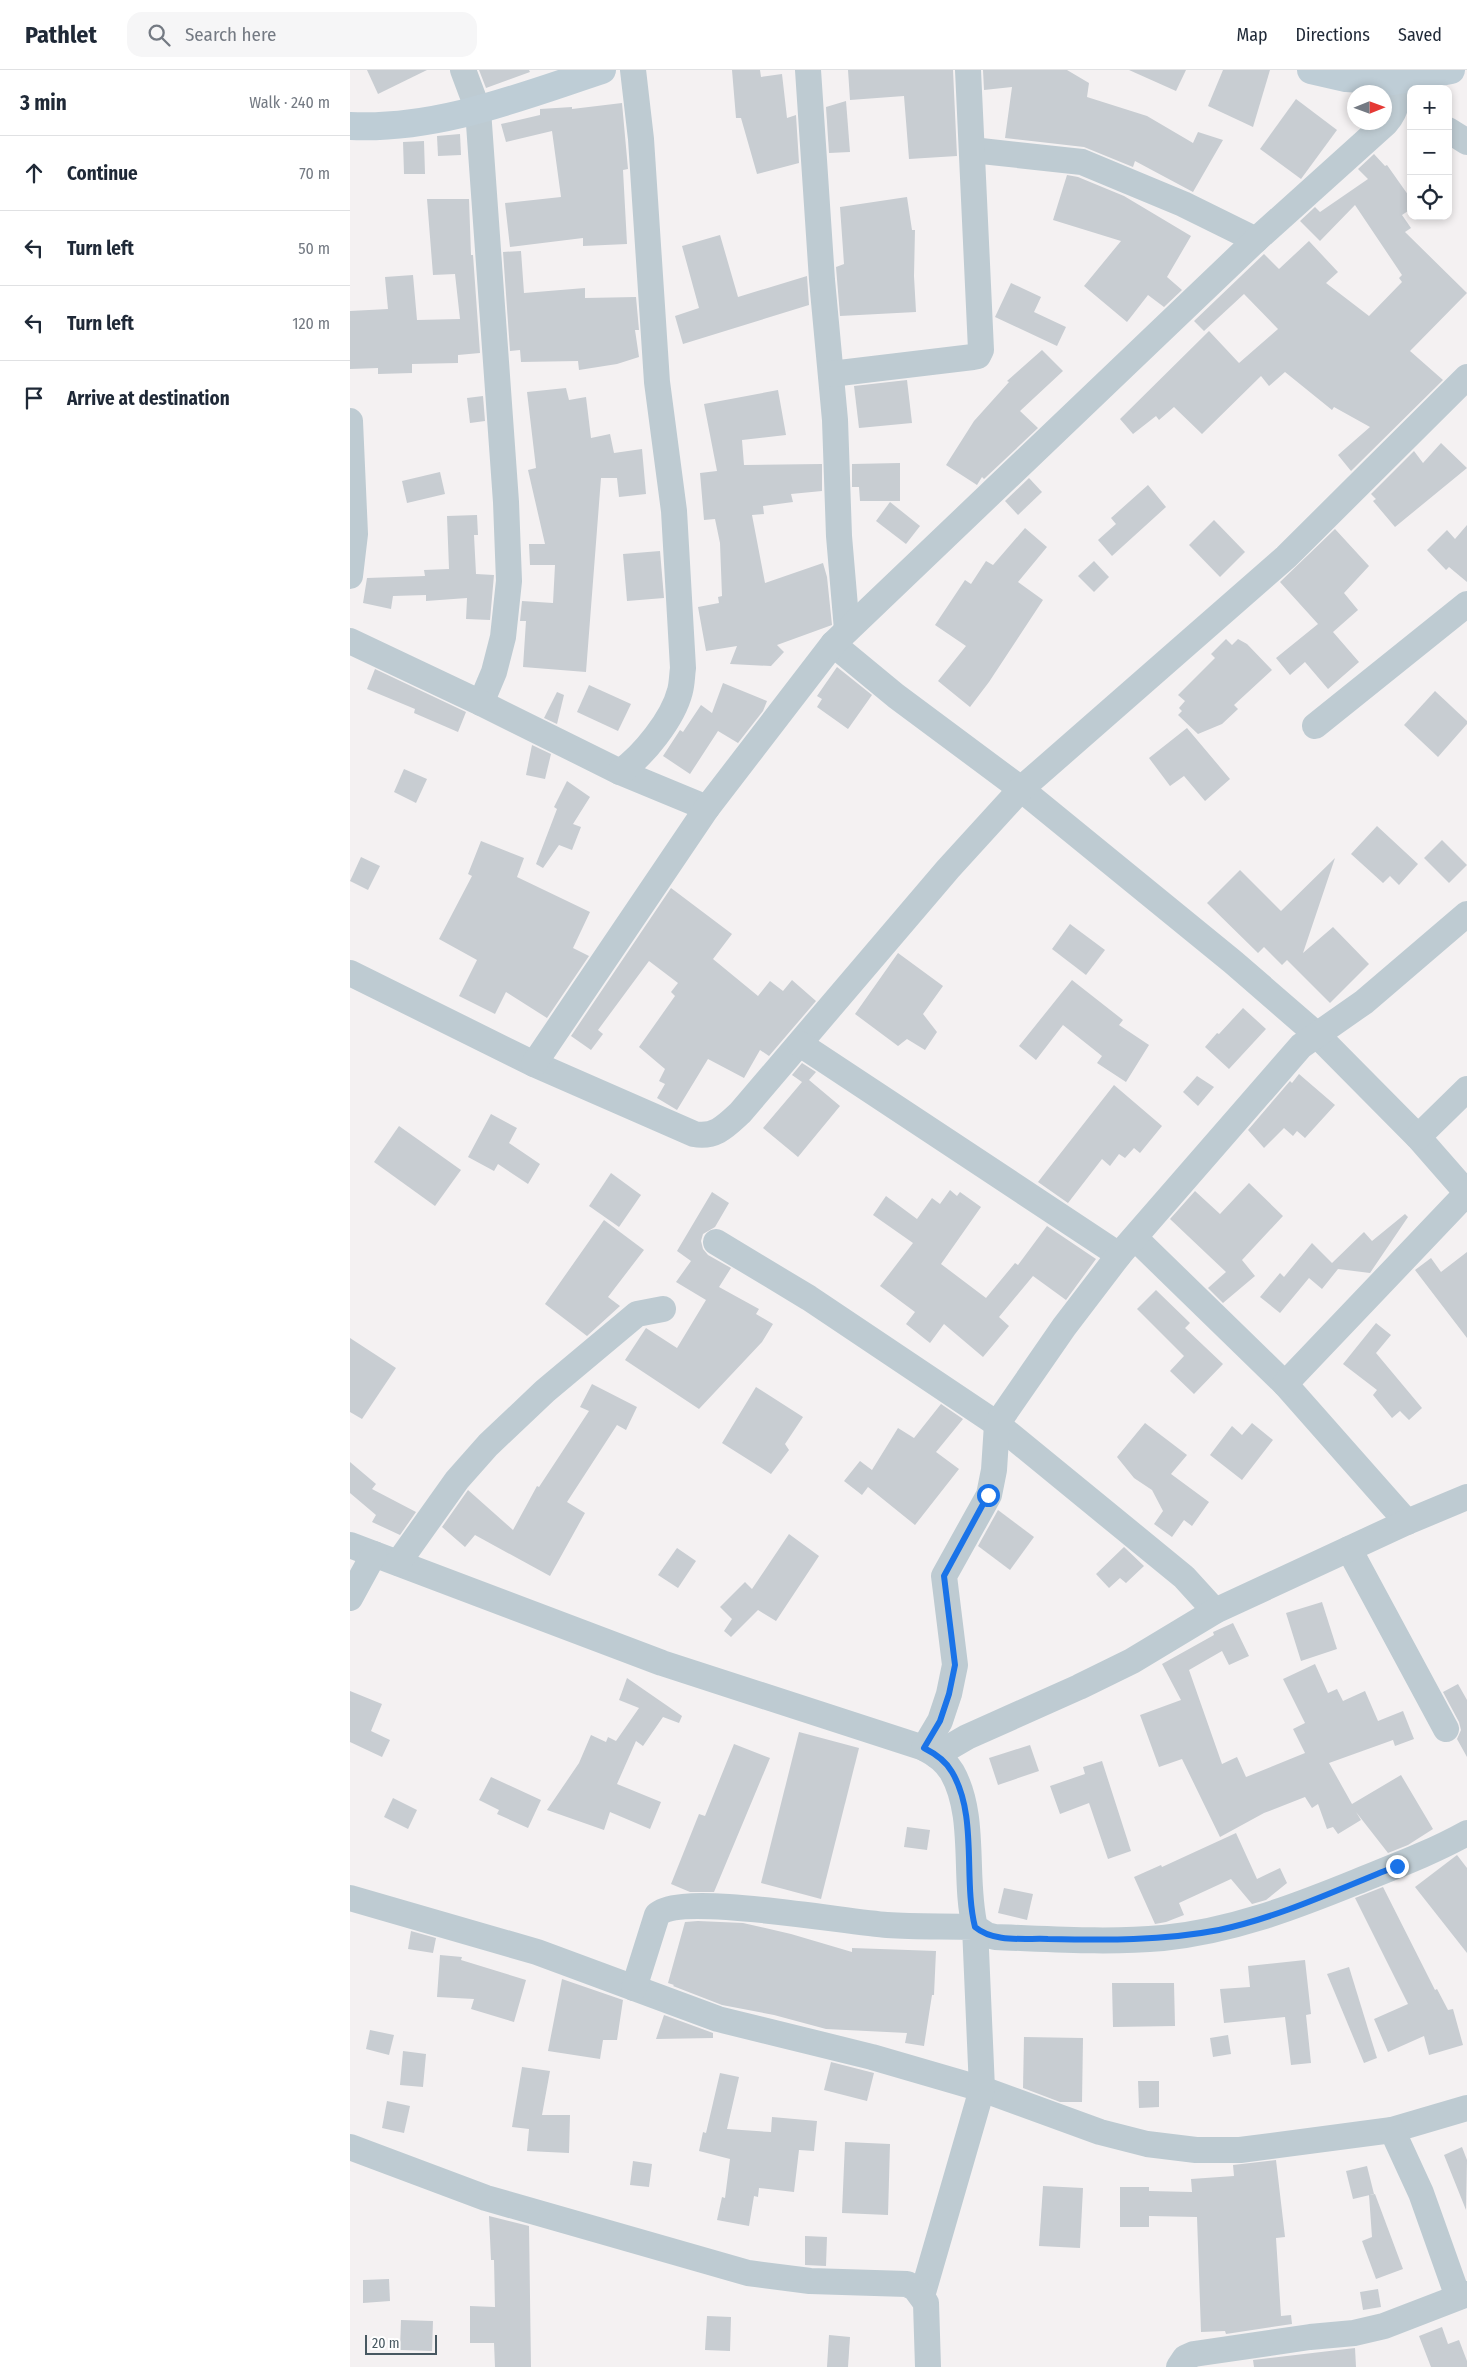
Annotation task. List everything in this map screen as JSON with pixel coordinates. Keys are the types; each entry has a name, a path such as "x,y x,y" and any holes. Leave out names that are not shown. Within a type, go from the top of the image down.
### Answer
{"street":[{"path":"462,70 478,110 505,492 509,581 503,637 494,672 482,703"},
{"path":"350,126 389,126 421,123 478,110 602,70"},
{"path":"620,772 630,766 660,730 680,692 683,668 674,511 657,382 642,149 633,70"},
{"path":"808,70 835,420 840,637 896,696 1021,789 1226,956 1316,1034 1418,1137 1467,1193 1285,1384"},
{"path":"831,374 973,358 980,353 968,70"},
{"path":"1311,70 1346,78 1400,96 1451,70"},
{"path":"534,1064 707,808 840,637 1256,240 1386,123 1395,112 1400,96"},
{"path":"1452,133 1467,142"},
{"path":"972,150 1082,162 1183,204 1256,240"},
{"path":"350,974 534,1064 701,1135 720,1131 740,1113 948,870 1021,789 1286,557 1467,377"},
{"path":"350,421 354,534 350,576"},
{"path":"1316,726 1467,604"},
{"path":"350,641 482,703 620,772 707,808"},
{"path":"930,1751 949,1694 955,1665 944,1576 988,1495 994,1470 997,1424 1064,1327 1127,1246 1301,1046 1364,1002 1467,914"},
{"path":"800,1044 1127,1246 1285,1384 1407,1522"},
{"path":"1418,1137 1467,1089"},
{"path":"716,1242 809,1298 997,1424 1184,1577 1214,1611"},
{"path":"398,1563 457,1480 514,1419 637,1314 663,1310"},
{"path":"930,1751 967,1737 1079,1687 1132,1660 1214,1611 1407,1522 1467,1498"},
{"path":"1350,1549 1446,1729"},
{"path":"350,1598 362,1550 662,1663 930,1751 952,1771 962,1796 975,1927 982,2089 922,2296"},
{"path":"634,1988 657,1915 662,1910 672,1908 714,1907 785,1912 886,1925 975,1927 996,1937 1117,1941 1164,1938 1218,1930 1256,1920 1314,1900 1397,1866 1467,1833"},
{"path":"350,1898 537,1952 718,2019 872,2057 982,2089 1100,2132 1147,2144 1196,2150 1240,2150 1392,2130 1467,2108"},
{"path":"1179,2367 1185,2358 1194,2354 1310,2337 1354,2333 1384,2326 1463,2295 1421,2193 1392,2130"},
{"path":"350,2147 486,2198 748,2273 810,2281 907,2284 915,2288 926,2303 928,2367"}],"building":[{"path":"367,70 427,70 378,94"},
{"path":"479,70 529,70 530,72 486,88"},
{"path":"732,70 760,70 761,77 782,74 787,118 796,115 799,163 757,174 741,118 736,118"},
{"path":"848,70 953,70 957,156 909,159 904,96 850,100"},
{"path":"983,70 1067,70 1089,83 1087,97 1147,116 1193,143 1198,132 1223,140 1193,192 1135,161 1133,167 1084,147 1005,138 1012,87 984,90"},
{"path":"1129,70 1186,70 1176,91"},
{"path":"1223,70 1270,70 1253,127 1208,106"},
{"path":"1296,99 1337,130 1301,179 1260,149"},
{"path":"846,101 850,152 829,153 826,107"},
{"path":"622,103 628,169 623,170 627,244 583,246 583,238 510,247 505,203 561,197 552,131 506,142 501,124 540,115 540,109 572,107 572,109"},
{"path":"460,134 461,155 438,156 437,136"},
{"path":"424,141 425,174 404,174 403,142"},
{"path":"1374,154 1385,166 1387,165 1407,193 1407,212 1402,215 1411,228 1405,232 1467,293 1410,351 1443,380 1351,471 1338,455 1370,427 1334,407 1332,410 1285,372 1269,386 1261,376 1202,434 1174,407 1159,420 1156,416 1133,434 1120,419 1209,331 1239,363 1278,329 1244,294 1204,331 1194,321 1264,254 1279,269 1309,241 1338,272 1326,283 1369,316 1402,282 1399,278 1402,275 1355,205 1320,241 1300,221 1315,207 1320,212 1368,179 1358,169"},
{"path":"1067,175 1078,177 1124,196 1191,236 1167,277 1182,290 1164,307 1148,295 1127,322 1084,286 1121,241 1053,220"},
{"path":"907,197 912,230 915,230 914,276 916,312 840,316 836,267 844,264 840,207"},
{"path":"427,199 469,199 471,255 473,255 480,353 458,355 458,363 412,364 412,373 378,374 378,368 350,369 350,311 388,309 385,277 413,275 417,320 460,319 455,274 433,275"},
{"path":"720,235 738,297 807,276 809,305 683,344 675,316 699,308 682,246"},
{"path":"521,251 524,293 585,288 585,298 636,297 639,330 635,330 639,357 617,364 579,370 578,361 521,362 520,350 510,351 503,252"},
{"path":"1011,283 1041,297 1034,312 1066,327 1057,346 995,317"},
{"path":"1042,350 1063,371 1020,411 1038,428 984,479 982,477 977,485 946,465 974,421 1009,382 1007,381"},
{"path":"907,380 912,423 859,428 854,386"},
{"path":"566,388 569,400 586,397 591,438 610,434 614,453 642,449 646,494 619,497 617,478 601,478 586,672 523,667 526,621 520,621 522,601 553,603 555,565 530,565 529,544 545,544 528,470 536,468 527,392"},
{"path":"778,390 786,435 742,440 744,465 822,464 822,491 791,494 793,502 763,506 764,514 752,515 765,583 823,563 827,577 832,625 777,645 784,652 771,666 730,664 737,646 706,651 698,607 719,603 718,597 722,596 720,543 715,519 704,520 700,473 717,471 704,404"},
{"path":"483,396 485,421 470,423 467,398"},
{"path":"1441,443 1467,468 1395,527 1373,501 1376,499 1371,494 1414,451 1423,463"},
{"path":"900,463 900,501 860,501 859,487 852,487 852,464"},
{"path":"440,472 445,494 407,503 402,481"},
{"path":"1029,478 1042,492 1018,515 1005,501"},
{"path":"1148,485 1166,507 1112,556 1098,540 1116,524 1111,518"},
{"path":"890,502 920,526 906,544 876,521"},
{"path":"477,515 478,535 474,535 476,574 494,575 490,620 466,619 467,598 426,601 426,595 393,596 391,609 363,603 367,578 425,576 424,570 449,569 447,516"},
{"path":"1214,520 1245,552 1220,577 1189,545"},
{"path":"1467,525 1467,582 1449,567 1446,570 1427,550 1447,530 1455,539"},
{"path":"1025,528 1047,547 1018,582 1043,600 989,682 970,707 938,681 966,646 935,625 965,580 971,584 986,561 993,565"},
{"path":"1335,529 1369,566 1344,593 1358,610 1333,632 1359,662 1328,689 1305,662 1290,675 1276,658 1318,624 1280,582"},
{"path":"660,551 664,598 627,601 623,554"},
{"path":"1094,561 1109,577 1094,592 1078,576"},
{"path":"1226,639 1232,645 1238,639 1247,644 1272,670 1234,705 1238,709 1222,724 1198,734 1178,715 1182,711 1179,708 1185,701 1178,695 1215,658 1211,654"},
{"path":"837,667 872,695 848,729 817,707 822,699 817,696"},
{"path":"375,669 466,712 458,732 414,713 415,709 367,689"},
{"path":"723,683 767,701 763,711 738,743 718,731 690,774 663,756 680,730 683,732 701,705 712,713"},
{"path":"589,685 631,704 618,731 577,712"},
{"path":"1435,691 1467,721 1467,724 1438,757 1404,725"},
{"path":"557,692 564,695 557,724 544,718"},
{"path":"1187,728 1230,779 1205,801 1184,776 1170,786 1149,758"},
{"path":"532,745 551,754 545,779 526,775"},
{"path":"404,769 427,779 416,803 394,792"},
{"path":"567,781 590,797 573,824 581,827 572,850 559,845 543,868 536,864 557,809 554,807"},
{"path":"1377,826 1418,864 1399,885 1390,876 1383,883 1351,854"},
{"path":"1442,840 1467,865 1449,883 1424,858"},
{"path":"481,841 524,858 517,877 590,912 573,948 589,956 547,1018 506,992 495,1014 459,996 477,960 439,939 472,876 468,874"},
{"path":"361,857 380,866 368,890 350,881"},
{"path":"1335,858 1303,953 1333,927 1369,964 1330,1003 1287,960 1282,965 1264,947 1258,953 1207,903 1240,870 1281,911"},
{"path":"671,888 732,934 713,959 758,996 770,981 783,991 792,980 816,1001 769,1056 760,1050 744,1078 708,1059 677,1110 657,1098 665,1084 659,1081 665,1069 639,1047 675,996 671,992 678,983 649,961 598,1030 603,1034 591,1050 571,1036"},
{"path":"1070,924 1105,950 1086,975 1052,949"},
{"path":"898,953 943,986 923,1014 937,1032 925,1050 907,1039 898,1046 855,1014"},
{"path":"1072,980 1123,1020 1119,1025 1149,1045 1126,1082 1097,1063 1102,1056 1063,1025 1036,1060 1019,1046"},
{"path":"1243,1008 1266,1029 1229,1069 1205,1047"},
{"path":"802,1063 816,1072 809,1080 840,1106 798,1157 763,1128 802,1082 792,1075"},
{"path":"1299,1074 1335,1105 1305,1138 1297,1131 1293,1136 1284,1128 1264,1148 1248,1130 1290,1081 1292,1083"},
{"path":"1197,1076 1214,1087 1198,1106 1183,1092"},
{"path":"1114,1085 1162,1126 1140,1153 1134,1148 1125,1158 1119,1154 1110,1166 1102,1159 1068,1203 1038,1182"},
{"path":"491,1114 517,1128 509,1143 540,1164 528,1184 498,1164 494,1171 468,1157"},
{"path":"399,1126 461,1170 435,1206 374,1162"},
{"path":"611,1173 641,1195 619,1227 589,1206"},
{"path":"1249,1183 1283,1216 1242,1260 1255,1276 1223,1303 1208,1288 1226,1272 1170,1219 1195,1191 1220,1214"},
{"path":"950,1190 957,1196 960,1192 981,1207 941,1264 986,1298 1015,1263 1018,1265 1047,1226 1096,1259 1066,1300 1033,1276 999,1317 1009,1326 983,1357 944,1324 930,1343 906,1324 915,1312 880,1286 913,1243 873,1215 886,1196 917,1219 932,1198 940,1204"},
{"path":"712,1192 729,1203 715,1227 703,1234 701,1241 703,1249 708,1255 731,1268 719,1287 759,1309 756,1314 773,1324 762,1342 699,1409 625,1360 646,1328 677,1348 706,1300 676,1282 691,1261 677,1251"},
{"path":"1405,1214 1408,1217 1370,1273 1338,1269 1322,1289 1309,1278 1280,1313 1260,1297 1280,1273 1284,1277 1312,1243 1332,1263 1364,1232 1372,1241"},
{"path":"604,1220 644,1250 608,1297 620,1306 587,1336 545,1304"},
{"path":"1467,1252 1467,1338 1415,1270 1431,1258 1441,1272"},
{"path":"1156,1290 1190,1323 1185,1328 1223,1364 1194,1394 1170,1371 1184,1356 1137,1309"},
{"path":"1376,1323 1391,1335 1376,1353 1422,1408 1409,1420 1400,1411 1392,1418 1373,1395 1377,1390 1343,1364"},
{"path":"350,1338 396,1368 362,1419 350,1412"},
{"path":"592,1384 637,1407 626,1430 617,1425 567,1502 585,1513 550,1576 475,1535 465,1547 442,1527 468,1490 513,1530 537,1486 539,1487 589,1411 580,1407"},
{"path":"756,1387 803,1417 785,1444 789,1450 771,1474 722,1443"},
{"path":"941,1404 963,1419 936,1452 959,1469 915,1525 868,1487 862,1495 844,1481 860,1461 872,1470 898,1428 914,1438"},
{"path":"1145,1423 1187,1455 1171,1474 1209,1502 1192,1526 1184,1520 1172,1537 1154,1524 1163,1511 1152,1490 1134,1478 1117,1457"},
{"path":"1252,1423 1273,1440 1242,1480 1210,1455 1232,1426 1242,1435"},
{"path":"350,1462 376,1484 372,1489 416,1512 400,1535 372,1522 376,1515 350,1493"},
{"path":"998,1510 1034,1537 1010,1570 978,1546"},
{"path":"789,1534 819,1556 776,1621 758,1610 731,1637 724,1631 732,1619 720,1607 745,1582 752,1589"},
{"path":"1124,1547 1144,1566 1126,1583 1120,1578 1109,1588 1096,1574"},
{"path":"677,1548 696,1561 678,1588 658,1575"},
{"path":"1322,1602 1337,1649 1301,1661 1286,1613"},
{"path":"1233,1623 1249,1656 1229,1665 1222,1651 1189,1670 1222,1764 1237,1757 1246,1777 1305,1753 1293,1729 1305,1723 1283,1679 1315,1664 1328,1693 1337,1689 1343,1701 1365,1691 1378,1721 1403,1711 1414,1739 1395,1746 1393,1740 1329,1763 1352,1804 1401,1775 1433,1829 1408,1845 1388,1853 1356,1812 1361,1820 1338,1834 1333,1827 1327,1829 1318,1804 1312,1808 1305,1797 1264,1813 1220,1837 1182,1759 1159,1767 1140,1715 1181,1700 1162,1664 1214,1635 1213,1632"},
{"path":"627,1678 682,1716 679,1723 663,1717 643,1746 636,1741 617,1784 661,1802 650,1829 610,1812 604,1830 547,1810 579,1763 591,1735 606,1742 608,1737 616,1741 639,1708 619,1700"},
{"path":"1458,1684 1467,1700 1467,1757 1457,1739 1461,1730 1459,1722 1443,1692"},
{"path":"350,1691 382,1704 371,1731 390,1740 382,1757 350,1742"},
{"path":"799,1732 859,1748 821,1899 761,1883"},
{"path":"734,1744 770,1758 714,1892 690,1892 671,1884 699,1814 705,1816"},
{"path":"1030,1745 1039,1771 998,1785 989,1758"},
{"path":"1102,1761 1131,1851 1108,1859 1089,1803 1060,1814 1050,1786 1085,1774 1083,1767"},
{"path":"491,1777 541,1800 528,1828 497,1814 499,1810 479,1800"},
{"path":"393,1798 417,1810 408,1829 384,1817"},
{"path":"907,1827 930,1830 927,1850 904,1847"},
{"path":"1236,1833 1257,1879 1280,1868 1287,1883 1266,1900 1252,1904 1231,1879 1179,1903 1184,1915 1155,1924 1134,1877 1161,1865 1162,1867"},
{"path":"1457,1855 1467,1868 1467,1953 1415,1887"},
{"path":"1383,1887 1435,1990 1437,1989 1448,2010 1453,2009 1463,2045 1429,2055 1424,2036 1388,2052 1374,2019 1408,2004 1355,1898"},
{"path":"1004,1888 1033,1894 1027,1920 998,1913"},
{"path":"685,1922 743,1923 791,1934 852,1952 852,1948 936,1951 934,1995 932,1995 924,2046 905,2043 907,2033 826,2029 774,2015 722,2005 673,1986 668,1983"},
{"path":"411,1931 436,1938 433,1953 408,1949"},
{"path":"440,1955 462,1957 461,1960 526,1980 514,2022 471,2009 474,1999 437,1997"},
{"path":"1305,1960 1311,2014 1306,2015 1311,2063 1291,2065 1285,2017 1224,2023 1220,1989 1250,1987 1248,1966"},
{"path":"1349,1967 1377,2058 1364,2063 1327,1974"},
{"path":"562,1979 623,2000 617,2040 603,2040 600,2059 548,2051"},
{"path":"1112,1983 1174,1983 1175,2026 1113,2027"},
{"path":"664,2015 713,2033 713,2038 656,2039"},
{"path":"370,2030 394,2035 389,2055 366,2049"},
{"path":"1228,2035 1231,2054 1213,2057 1210,2038"},
{"path":"1024,2037 1083,2038 1082,2102 1060,2102 1023,2088"},
{"path":"403,2051 426,2054 423,2087 400,2085"},
{"path":"831,2062 874,2073 867,2101 824,2090"},
{"path":"522,2067 550,2071 542,2115 570,2115 569,2153 527,2151 529,2129 512,2127"},
{"path":"720,2073 739,2077 727,2129 771,2132 772,2117 817,2121 814,2151 799,2150 794,2192 759,2188 758,2197 754,2196 749,2226 717,2220 722,2197 725,2198 730,2159 699,2151 703,2132 706,2133"},
{"path":"1138,2081 1159,2081 1159,2107 1139,2108"},
{"path":"387,2101 410,2106 404,2133 382,2128"},
{"path":"845,2142 890,2144 888,2215 842,2213"},
{"path":"1462,2147 1467,2160 1466,2210 1444,2155"},
{"path":"1276,2160 1285,2237 1276,2238 1281,2316 1291,2315 1292,2324 1226,2334 1225,2331 1201,2332 1197,2217 1149,2216 1149,2227 1120,2227 1120,2187 1149,2187 1149,2191 1192,2192 1191,2179 1234,2176 1233,2165"},
{"path":"633,2161 652,2164 649,2187 630,2185"},
{"path":"1367,2166 1374,2194 1353,2199 1346,2171"},
{"path":"1043,2186 1083,2188 1080,2248 1039,2246"},
{"path":"1375,2194 1403,2269 1376,2279 1362,2241 1372,2237 1369,2195"},
{"path":"489,2216 529,2226 531,2367 495,2367 494,2343 470,2343 470,2306 495,2307 494,2260 491,2260"},
{"path":"805,2236 827,2237 826,2266 805,2265"},
{"path":"389,2279 390,2301 363,2303 363,2280"},
{"path":"1378,2289 1381,2307 1363,2310 1360,2292"},
{"path":"707,2316 731,2317 730,2351 705,2350"},
{"path":"401,2320 433,2321 432,2351 400,2350"},
{"path":"1442,2327 1448,2344 1459,2340 1467,2361 1467,2367 1431,2367 1419,2336"},
{"path":"829,2335 850,2337 848,2367 827,2367"},
{"path":"1355,2348 1356,2367 1254,2367 1253,2360"}],"route":[{"path":"988,1495 944,1576 955,1665 949,1694 940,1721 924,1748 936,1755 952,1771 962,1796 975,1927 996,1937 1117,1941 1164,1938 1218,1930 1256,1920 1314,1900 1397,1866"}]}
